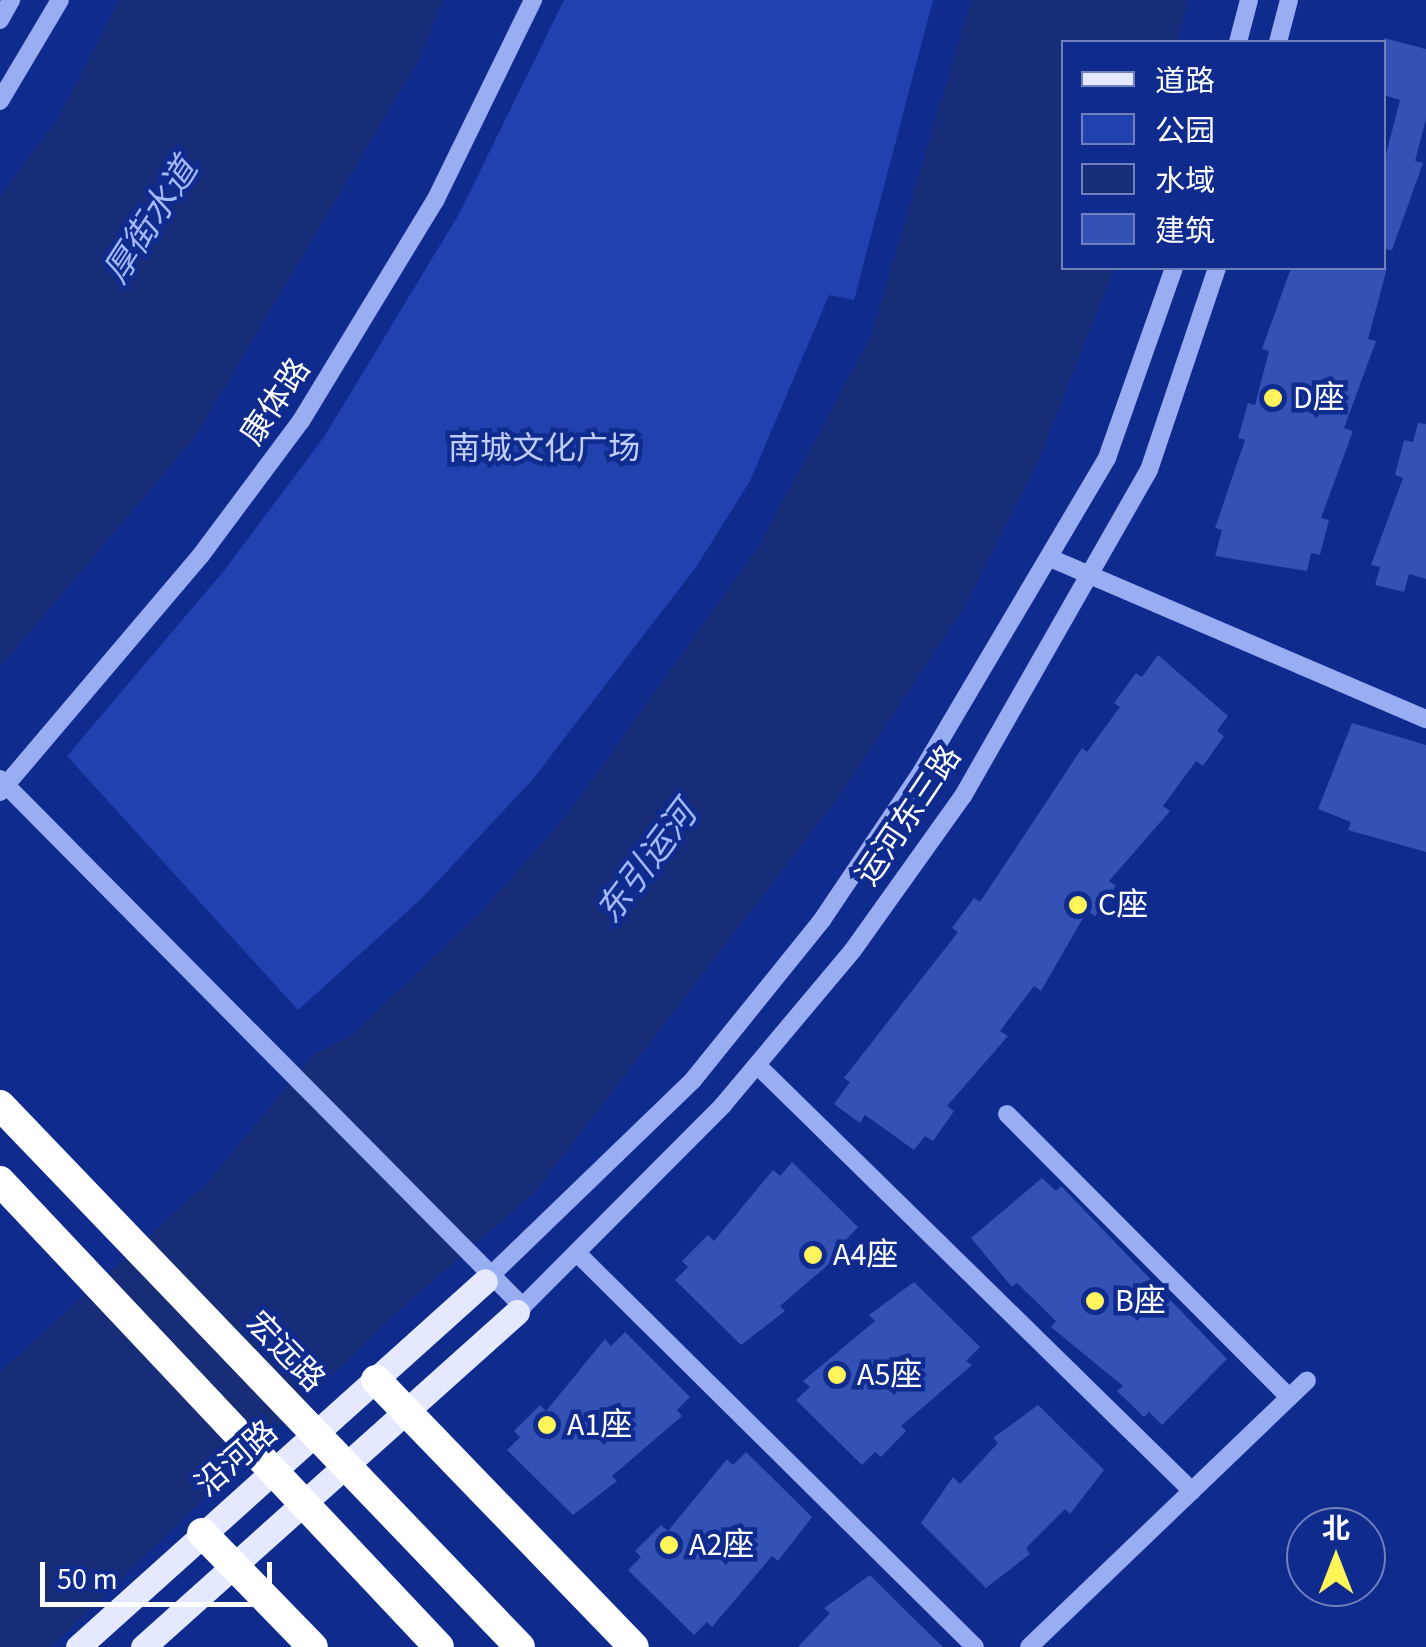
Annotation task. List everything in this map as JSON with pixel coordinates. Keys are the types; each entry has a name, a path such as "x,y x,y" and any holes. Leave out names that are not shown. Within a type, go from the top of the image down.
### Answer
{"highway":[{"name":"宏远路","path":"0,1106 520,1647"},
{"path":"0,1181 439,1647"},
{"path":"376,1380 634,1647"},
{"path":"202,1532 313,1647"}],"main road":[{"name":"沿河路","path":"78,1647 488,1278"},
{"path":"144,1647 520,1310"}],"street":[{"path":"0,20 11,0"},
{"path":"1,102 60,0"},
{"name":"康体路","path":"2,785 202,555 301,422 434,200 534,0"},
{"path":"1239,40 1250,0"},
{"path":"1279,40 1289,0"},
{"name":"运河东三路","path":"488,1278 693,1080 822,920 1050,558 1106,458 1173,270"},
{"name":"运河东三路","path":"520,1310 757,1065 854,950 963,796 1149,470 1216,270"},
{"path":"1050,558 1426,719"},
{"path":"2,785 472,1254 488,1278 520,1310"},
{"path":"757,1065 1192,1491"},
{"path":"1008,1114 1289,1397"},
{"path":"576,1254 975,1647"},
{"path":"1029,1647 1307,1380"}],"green space":[{"name":"南城文化广场","path":"564,0 933,0 854,300 829,295 750,481 696,567 533,779 421,899 298,1010 67,756 223,572 324,437 459,214"}],"water":[{"name":"厚街水道","path":"119,0 443,0 420,58 195,437 0,667 0,196 59,117"},
{"name":"东引运河","path":"971,0 1188,0 1178,40 1061,40 1061,270 1113,270 1038,462 965,606 837,799 536,1191 395,1314 51,1647 0,1647 0,1372 209,1181 313,1055 352,1035 483,910 567,815 759,546 871,336"}],"building":[{"path":"1384,40 1426,49 1426,119 1415,161 1423,163 1392,250 1386,249 1386,154 1400,100 1386,96"},
{"name":"D座","path":"1387,268 1368,339 1376,341 1344,428 1353,431 1321,518 1329,520 1320,555 1311,553 1307,571 1215,556 1222,530 1215,528 1245,440 1238,438 1248,403 1255,405 1269,351 1262,349 1290,270"},
{"path":"1418,423 1426,424 1426,579 1409,574 1404,592 1375,585 1380,567 1371,565 1403,478 1395,475 1404,440 1413,442"},
{"name":"C座","path":"1158,655 1228,716 1217,731 1224,736 1203,766 1196,761 1163,806 1170,811 1109,881 1116,886 1095,916 1087,911 1041,991 1034,986 1000,1031 1008,1036 947,1106 954,1111 933,1141 925,1136 914,1150 865,1115 860,1123 834,1104 850,1082 844,1078 958,932 952,928 974,898 980,902 1082,748 1087,752 1120,707 1114,703 1136,673 1142,677"},
{"path":"1352,723 1426,745 1426,852 1348,830 1351,822 1318,809"},
{"name":"A4座","path":"792,1162 858,1227 845,1241 850,1246 780,1306 785,1311 741,1345 675,1280 688,1267 682,1261 708,1235 714,1241 773,1170 780,1176"},
{"name":"B座","path":"1042,1178 1056,1191 1061,1186 1227,1359 1162,1425 1149,1412 1144,1417 1117,1391 1123,1386 1051,1327 1056,1321 1017,1283 1012,1287 971,1238"},
{"name":"A5座","path":"914,1282 980,1347 966,1361 972,1365 901,1426 906,1431 881,1457 875,1452 862,1465 796,1400 810,1387 803,1381 875,1321 869,1315"},
{"name":"A1座","path":"625,1332 690,1397 677,1410 682,1416 612,1476 617,1481 573,1515 507,1450 520,1437 514,1431 540,1405 546,1411 605,1339 611,1346"},
{"path":"1038,1405 1104,1470 1070,1514 1065,1509 1026,1548 1030,1554 986,1588 921,1523 953,1477 960,1484 998,1443 993,1438"},
{"name":"A2座","path":"746,1452 812,1517 778,1561 772,1556 712,1627 707,1622 694,1635 628,1570 641,1557 635,1551 661,1525 668,1531 727,1459 733,1465"},
{"path":"870,1575 943,1647 798,1647 830,1613 824,1608"}],"place":[{"name":"D座","path":"1273,398"},
{"name":"C座","path":"1078,905"},
{"name":"A4座","path":"813,1255"},
{"name":"B座","path":"1095,1301"},
{"name":"A5座","path":"837,1375"},
{"name":"A1座","path":"547,1425"},
{"name":"A2座","path":"669,1545"}]}
